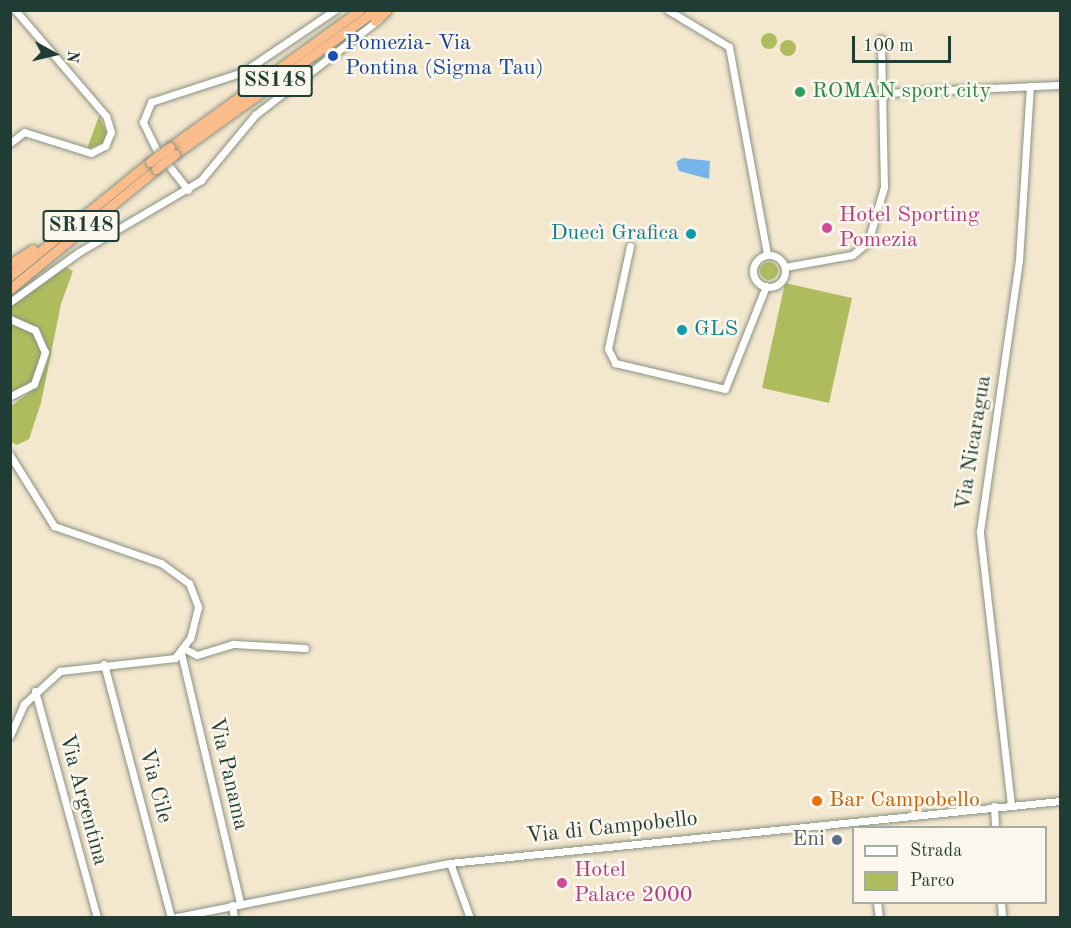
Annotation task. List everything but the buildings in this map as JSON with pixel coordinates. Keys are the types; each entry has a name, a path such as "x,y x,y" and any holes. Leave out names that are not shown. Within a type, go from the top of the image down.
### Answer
{"highway":[{"name":"SR148","path":"10,276 84,213 153,165 360,10"},
{"name":"SS148","path":"172,151 376,10"},
{"path":"375,21 389,10"},
{"name":"SR148","path":"10,289 153,165"},
{"path":"10,264 84,213"}],"street":[{"path":"10,143 24,132 91,153 105,146 111,132 106,116 15,10"},
{"path":"156,149 142,122 151,102 250,68 335,10"},
{"path":"668,10 729,47 767,255 785,267 852,255 866,247 884,187 881,39"},
{"path":"10,302 79,252 188,190 214,167 255,115 375,21"},
{"path":"882,93 1060,85"},
{"name":"Via Nicaragua","path":"1011,805 980,531 1019,260 1030,86"},
{"path":"170,167 188,190"},
{"path":"630,246 610,338 608,354 615,363 725,389 766,286"},
{"path":"766,286 754,270 767,255"},
{"path":"766,286 780,282 785,267"},
{"path":"10,319 35,330 45,352 38,379 13,397"},
{"path":"10,455 54,526 148,557 189,583 198,607 183,651 163,663 104,664 60,671 35,691 10,735"},
{"path":"183,651 199,655 233,644 305,648"},
{"name":"Via Panama","path":"183,651 240,902"},
{"name":"Via Cile","path":"104,664 171,918"},
{"name":"Via Argentina","path":"35,691 97,918"},
{"name":"Via di Campobello","path":"171,918 240,902 450,863 865,819 1060,801"},
{"path":"994,806 995,826"},
{"path":"865,819 867,826"},
{"path":"450,863 470,918"},
{"path":"232,905 234,918"}],"green space":[{"path":"769,33 775,35 777,41 775,47 769,49 763,47 761,41 763,35"},
{"path":"788,40 796,48 788,56 780,48"},
{"path":"99,116 107,133 103,143 87,149"},
{"path":"765,262 773,262 778,267 776,278 765,280 760,275 760,267"},
{"path":"65,267 73,271 61,304 41,403 29,439 17,445 11,442 11,406 38,386 49,357 40,331 11,316 11,306"},
{"path":"785,283 852,298 829,403 762,388"},
{"path":"11,322 36,335 43,354 33,382 11,394"}],"water":[{"path":"683,158 710,161 709,179 679,171 676,162"}],"place":[{"name":"Pomezia- Via Pontina (Sigma Tau)","path":"333,56"},
{"name":"ROMAN sport city","path":"800,92"},
{"name":"Hotel Sporting Pomezia","path":"827,228"},
{"name":"Duecì Grafica","path":"691,234"},
{"name":"GLS","path":"682,330"},
{"name":"Bar Campobello","path":"817,801"},
{"name":"Eni","path":"837,840"},
{"name":"Hotel Palace 2000","path":"562,883"}]}
